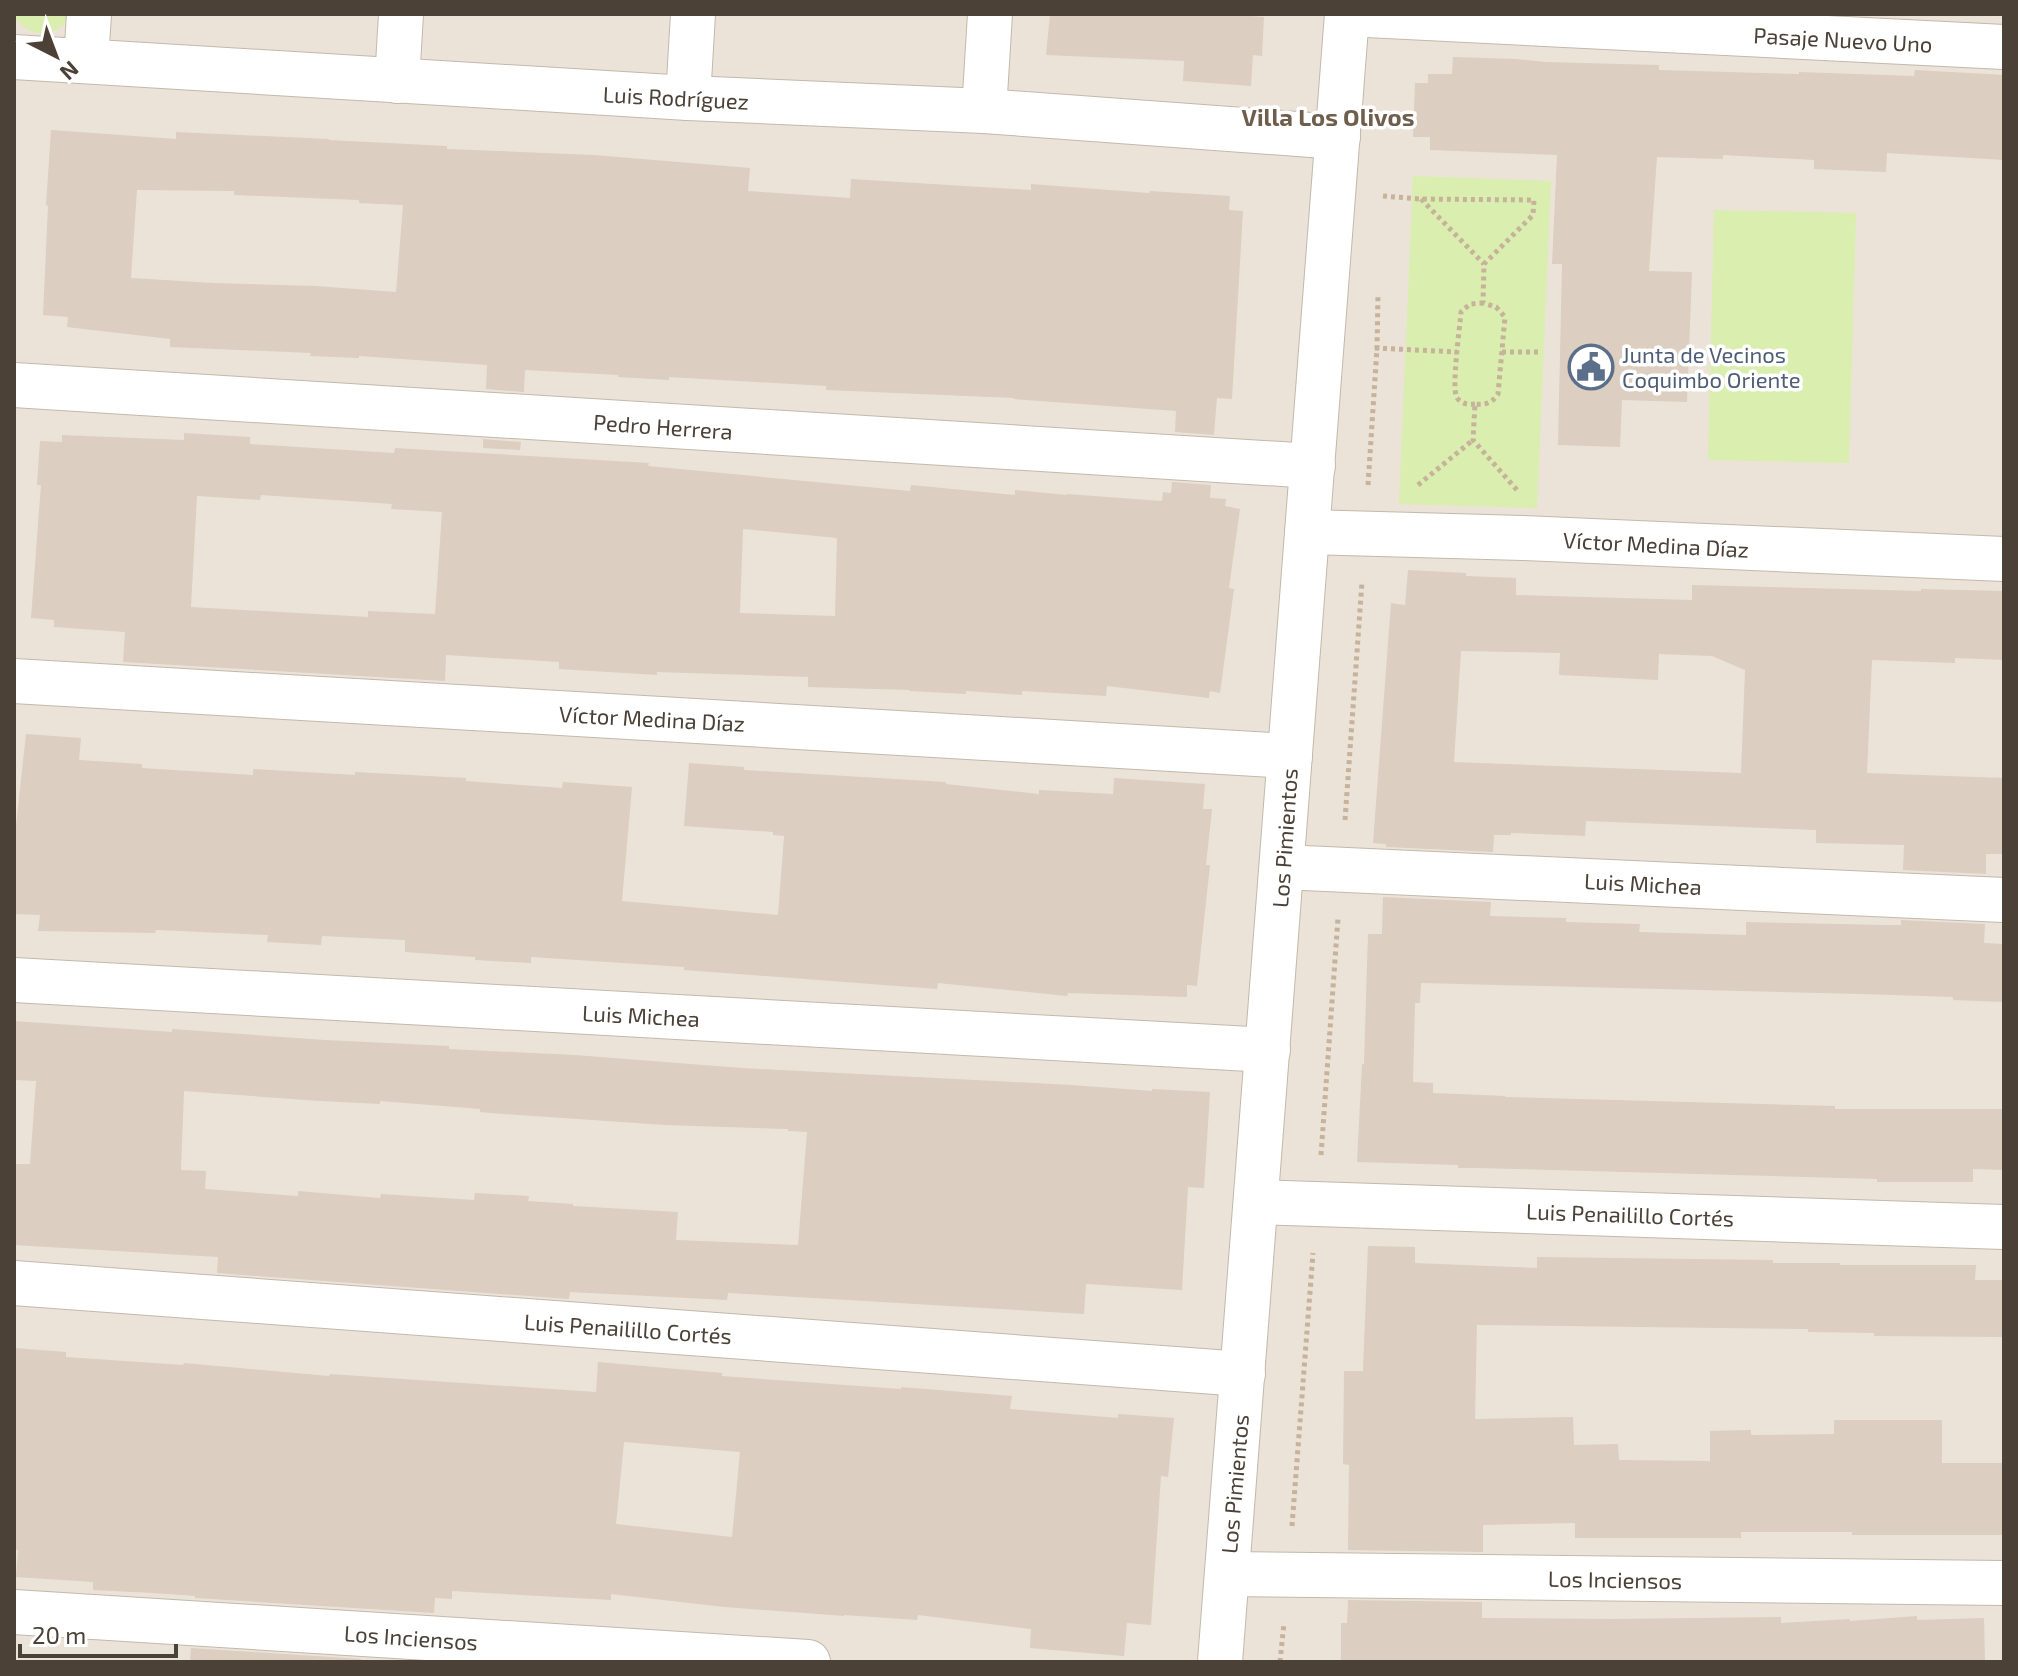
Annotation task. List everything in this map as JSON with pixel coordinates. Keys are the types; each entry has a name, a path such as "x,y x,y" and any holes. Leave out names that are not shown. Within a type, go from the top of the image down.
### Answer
{"street":[{"path":"86,61 89,14"},
{"path":"397,81 401,14"},
{"path":"688,98 693,14"},
{"path":"984,111 990,14"},
{"name":"Pasaje Nuevo Uno","path":"1347,14 2004,47"},
{"name":"Los Pimientos","path":"1220,1662 1347,14"},
{"name":"Luis Rodríguez","path":"14,57 688,98 984,111 1338,137"},
{"name":"Pedro Herrera","path":"14,385 1313,466"},
{"name":"Víctor Medina Díaz","path":"1307,532 2004,559"},
{"name":"Víctor Medina Díaz","path":"14,681 1290,756"},
{"name":"Luis Michea","path":"1282,867 2004,900"},
{"name":"Luis Michea","path":"14,980 1268,1050"},
{"name":"Luis Penailillo Cortés","path":"1256,1202 2004,1227"},
{"name":"Luis Penailillo Cortés","path":"14,1283 1243,1374"},
{"name":"Los Inciensos","path":"1227,1574 2004,1583"},
{"name":"Los Inciensos","path":"14,1612 808,1662"}],"path":[{"path":"1334,193 1420,199 1534,200 1533,215 1484,264 1483,303"},
{"path":"1420,199 1484,264"},
{"path":"1483,303 1496,307 1505,317 1498,394 1484,405 1469,405 1457,398 1455,391 1461,312 1470,304 1483,303"},
{"path":"1321,345 1457,352"},
{"path":"1502,352 1540,352"},
{"path":"1475,404 1473,440 1526,500 1523,538"}],"shaded area":[{"path":"14,14 2004,14 2004,1662 14,1662"}],"green space":[{"path":"14,14 71,14 60,28 39,33 26,28"},
{"path":"1413,176 1551,181 1537,508 1399,504"},
{"path":"1714,210 1856,213 1849,463 1708,460"}],"building":[{"path":"1050,14 1224,14 1264,17 1262,56 1253,55 1251,86 1183,81 1184,61 1046,55"},
{"path":"1453,57 1659,65 1659,70 1914,76 1915,70 2004,75 2004,160 1887,153 1886,172 1814,169 1814,160 1723,155 1723,159 1657,157 1649,271 1692,272 1687,402 1622,400 1620,447 1558,445 1562,264 1552,264 1557,155 1430,150 1430,137 1413,137 1415,83 1428,83 1428,74 1452,74"},
{"path":"51,130 176,139 176,132 329,139 750,168 748,191 850,198 851,179 1031,190 1031,184 1230,196 1229,210 1243,211 1232,399 1217,398 1214,435 1175,432 1176,411 1014,398 826,390 826,386 525,370 524,392 486,389 487,365 170,347 170,339 67,327 68,317 43,315","holes":["137,190 234,191 234,195 403,205 396,292 131,278"]},
{"path":"184,433 250,437 250,444 394,453 395,448 649,463 648,466 910,491 911,485 1015,495 1015,490 1162,501 1163,492 1171,493 1172,482 1211,485 1210,498 1226,499 1225,506 1240,509 1229,588 1234,589 1220,693 1210,691 1209,698 1107,686 1106,696 1022,691 1022,695 966,691 966,694 808,687 808,677 657,672 657,675 559,669 559,662 446,655 445,681 123,662 125,632 54,627 54,620 31,618 41,485 37,485 40,441 62,442 62,435 184,440","holes":["261,495 392,504 391,509 442,512 435,614 368,611 368,617 191,607 197,496 260,500","743,529 837,538 835,616 740,613"]},
{"path":"483,439 521,442 520,450 483,448"},
{"path":"1408,570 1516,578 1516,595 1692,600 1692,585 2004,591 2004,660 1955,658 1955,663 1872,660 1867,773 2004,778 2004,854 1986,854 1986,874 1903,870 1904,845 1816,843 1816,830 1586,821 1585,836 1494,835 1493,852 1386,847 1386,844 1373,843 1391,603 1405,605","holes":["1461,651 1560,653 1559,675 1658,680 1659,654 1712,656 1745,670 1741,773 1454,762"]},
{"path":"26,734 81,738 79,760 142,764 142,768 253,775 253,769 355,775 355,772 466,778 466,781 562,788 563,782 632,787 622,901 778,915 784,836 773,835 773,832 684,826 689,763 744,767 744,770 946,782 1039,794 1039,790 1113,794 1114,778 1205,784 1203,809 1212,809 1206,865 1210,865 1197,986 1187,985 1187,997 1068,993 1067,996 938,983 937,989 531,957 531,963 475,960 475,957 405,952 405,940 322,936 321,945 267,942 268,935 156,930 155,933 38,931 40,915 14,914 14,844"},
{"path":"1383,897 1491,902 1490,916 1640,924 1639,932 1746,935 1746,922 1901,925 1901,920 1985,924 1984,943 2004,944 2004,1002 1861,994 1421,983 1420,1003 1415,1003 1413,1082 1433,1083 1433,1093 1505,1097 1835,1106 1835,1109 2004,1109 2004,1170 1973,1169 1973,1182 1877,1182 1877,1179 1458,1168 1458,1165 1357,1162 1368,934 1382,934"},
{"path":"14,1021 449,1046 449,1049 742,1068 1210,1092 1204,1188 1188,1187 1182,1290 1086,1284 1084,1314 728,1293 727,1300 570,1292 569,1299 217,1273 218,1257 14,1245 14,1164 30,1164 36,1081 14,1080","holes":["184,1091 380,1104 380,1101 480,1109 480,1112 503,1114 807,1132 798,1245 676,1240 678,1212 573,1206 528,1201 529,1196 475,1193 474,1200 381,1194 380,1198 298,1191 298,1196 205,1189 206,1171 181,1170"]},
{"path":"1368,1246 1415,1247 1415,1263 1537,1268 1537,1257 1773,1260 1773,1263 1840,1265 1976,1265 1975,1280 2004,1280 2004,1337 1874,1336 1874,1333 1808,1332 1808,1329 1477,1325 1475,1419 1573,1417 1574,1445 1618,1444 1619,1460 1710,1461 1710,1431 1751,1430 1751,1435 1834,1434 1834,1420 1942,1420 1942,1463 2004,1463 2004,1535 1741,1532 1741,1538 1575,1538 1575,1523 1483,1525 1483,1552 1348,1550 1349,1465 1343,1464 1344,1371 1363,1371"},
{"path":"14,1348 66,1352 66,1357 596,1392 598,1362 722,1373 722,1376 1012,1396 1010,1409 1118,1418 1118,1414 1174,1418 1168,1477 1161,1476 1151,1625 1127,1623 1124,1656 1030,1648 1031,1629 918,1615 917,1620 844,1616 611,1594 611,1600 452,1591 452,1599 435,1598 434,1613 93,1590 93,1582 16,1577 18,1550 14,1549","holes":["624,1442 740,1452 732,1537 616,1524"]},
{"path":"1348,1600 1482,1602 1482,1618 1781,1617 1781,1623 1917,1616 1917,1620 1984,1618 1985,1662 1341,1662 1341,1623 1347,1623"},
{"path":"191,1648 361,1659 361,1662 190,1662"}],"place":[{"name":"Junta de Vecinos Coquimbo Oriente","path":"1591,367"}],"district":[{"name":"Villa Los Olivos","path":"1328,116"}]}
